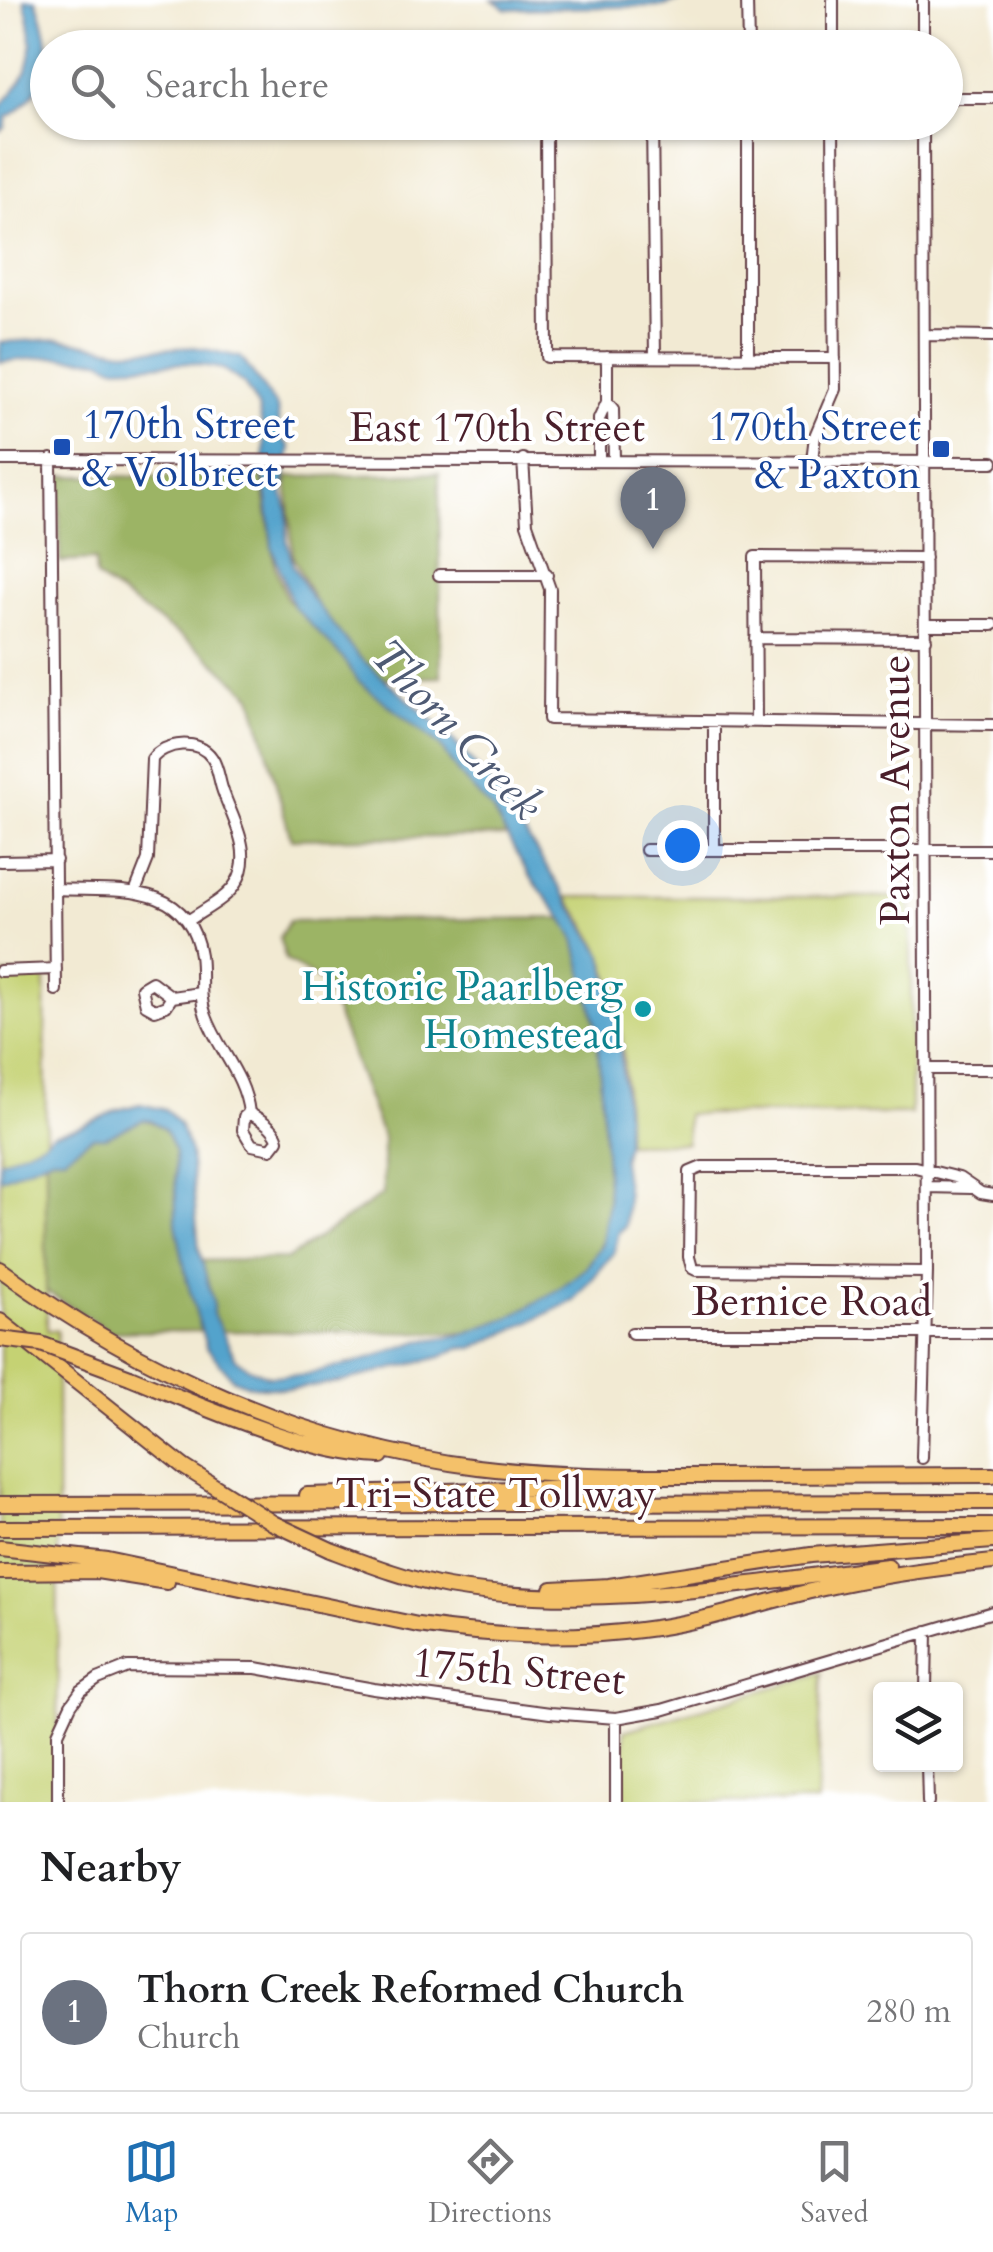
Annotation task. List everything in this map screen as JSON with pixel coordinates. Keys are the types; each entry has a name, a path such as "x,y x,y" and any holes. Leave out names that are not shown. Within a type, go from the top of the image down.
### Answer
{"highway":[{"path":"0,1269 96,1333 208,1391 324,1434 412,1456 474,1467 579,1476 993,1476"},
{"path":"0,1321 184,1467 258,1514 331,1550 443,1586 491,1593 600,1598 683,1592 942,1560 993,1560"},
{"path":"0,1339 58,1349 270,1431 365,1455 412,1456"},
{"path":"215,1504 333,1493 688,1484 775,1476"},
{"name":"Tri-State Tollway","path":"0,1504 993,1502"},
{"name":"Tri-State Tollway","path":"0,1528 993,1526"},
{"path":"402,1573 487,1586 569,1589 811,1555 993,1541"},
{"path":"0,1548 69,1553 306,1603"},
{"path":"0,1572 98,1571 466,1632 532,1636 598,1635 700,1620 888,1574 993,1560"}],"street":[{"path":"747,0 748,30"},
{"path":"833,0 833,30"},
{"path":"923,0 923,30"},
{"path":"963,98 993,98"},
{"path":"546,140 547,357 835,358"},
{"path":"652,140 655,357"},
{"path":"748,140 748,358"},
{"path":"812,460 815,436 835,388 833,140"},
{"name":"Paxton Avenue","path":"922,1458 927,1333 924,140"},
{"path":"926,336 993,336"},
{"path":"599,459 599,419 607,402 607,357"},
{"path":"607,402 613,409 614,459"},
{"path":"51,459 56,990"},
{"path":"523,459 526,524 550,589 550,719 993,725"},
{"name":"East 170th Street","path":"0,460 993,462"},
{"path":"756,722 755,556 925,558"},
{"path":"439,575 547,575"},
{"path":"926,625 993,625"},
{"path":"755,638 926,639"},
{"path":"714,721 714,850"},
{"path":"134,892 147,867 152,759 160,750 187,745 211,756 242,840 243,860 237,882 188,921"},
{"path":"646,850 993,850"},
{"path":"0,861 56,860"},
{"path":"56,889 134,892 166,901 188,921 200,954 200,993 208,1023 241,1080 248,1114"},
{"path":"0,971 56,970"},
{"path":"172,997 200,993"},
{"path":"927,1069 993,1069"},
{"path":"927,1272 692,1268 692,1169 915,1167 959,1178 972,1188"},
{"path":"927,1187 972,1188 993,1195"},
{"name":"Bernice Road","path":"632,1333 993,1333"},
{"name":"175th Street","path":"58,1802 58,1733 81,1690 128,1666 256,1668 451,1700 616,1718 662,1710 993,1612"},
{"path":"926,1682 927,1630"},
{"path":"616,1718 616,1802"},
{"path":"926,1772 928,1802"}],"green space":[{"path":"439,473 441,677 377,678 323,618 293,557 287,477"},
{"path":"59,476 262,477 275,567 287,599 358,670 413,716 491,799 514,836 291,839 252,696 202,651 96,577 95,560 60,562"},
{"path":"567,897 911,897 911,1114 687,1114 686,1143 626,1143 625,1073 616,1001 600,949"},
{"path":"574,918 590,943 614,1206 600,1248 582,1276 513,1318 472,1333 213,1331 193,1261 287,1259 383,1194 383,1138 325,984 286,960 279,938 289,921"},
{"path":"45,974 46,1153 0,1170 0,975"},
{"path":"133,1119 157,1124 174,1147 176,1182 205,1331 111,1332 46,1291 46,1156"},
{"path":"46,1156 47,1330 57,1331 58,1802 0,1802 0,1174"},
{"path":"822,1673 817,1802 623,1802 624,1731"}],"water":[{"path":"24,0 36,0 45,30 30,30"},
{"path":"493,0 682,0 664,6 506,9"},
{"path":"30,57 30,97 7,117 5,128 0,131 0,105 27,69"},
{"path":"59,339 124,351 195,347 241,357 277,407 280,436 290,447 283,492 288,512 287,540 293,566 311,597 358,656 445,731 499,793 603,955 618,1023 626,1115 622,1160 627,1196 625,1227 619,1232 614,1253 574,1301 474,1348 459,1348 441,1357 336,1383 289,1389 251,1386 233,1379 206,1347 176,1224 175,1152 165,1130 151,1120 143,1120 106,1137 93,1137 64,1157 52,1157 0,1179 0,1161 44,1142 52,1134 140,1104 166,1110 179,1124 190,1152 199,1249 213,1314 236,1359 268,1376 303,1375 362,1361 419,1341 460,1335 510,1317 559,1289 586,1268 602,1244 608,1201 597,1030 575,940 528,874 492,810 458,773 440,746 357,680 343,658 293,606 272,548 264,436 258,407 244,384 223,369 191,363 114,367 101,360 48,357 0,362 0,342"}],"place":[{"name":"170th Street & Volbrect","path":"62,447"},
{"name":"170th Street & Paxton","path":"941,449"},
{"name":"Thorn Creek Reformed Church","path":"653,549"},
{"name":"Historic Paarlberg Homestead","path":"643,1009"}],"water label":[{"name":"Thorn Creek","path":"458,729"}]}
